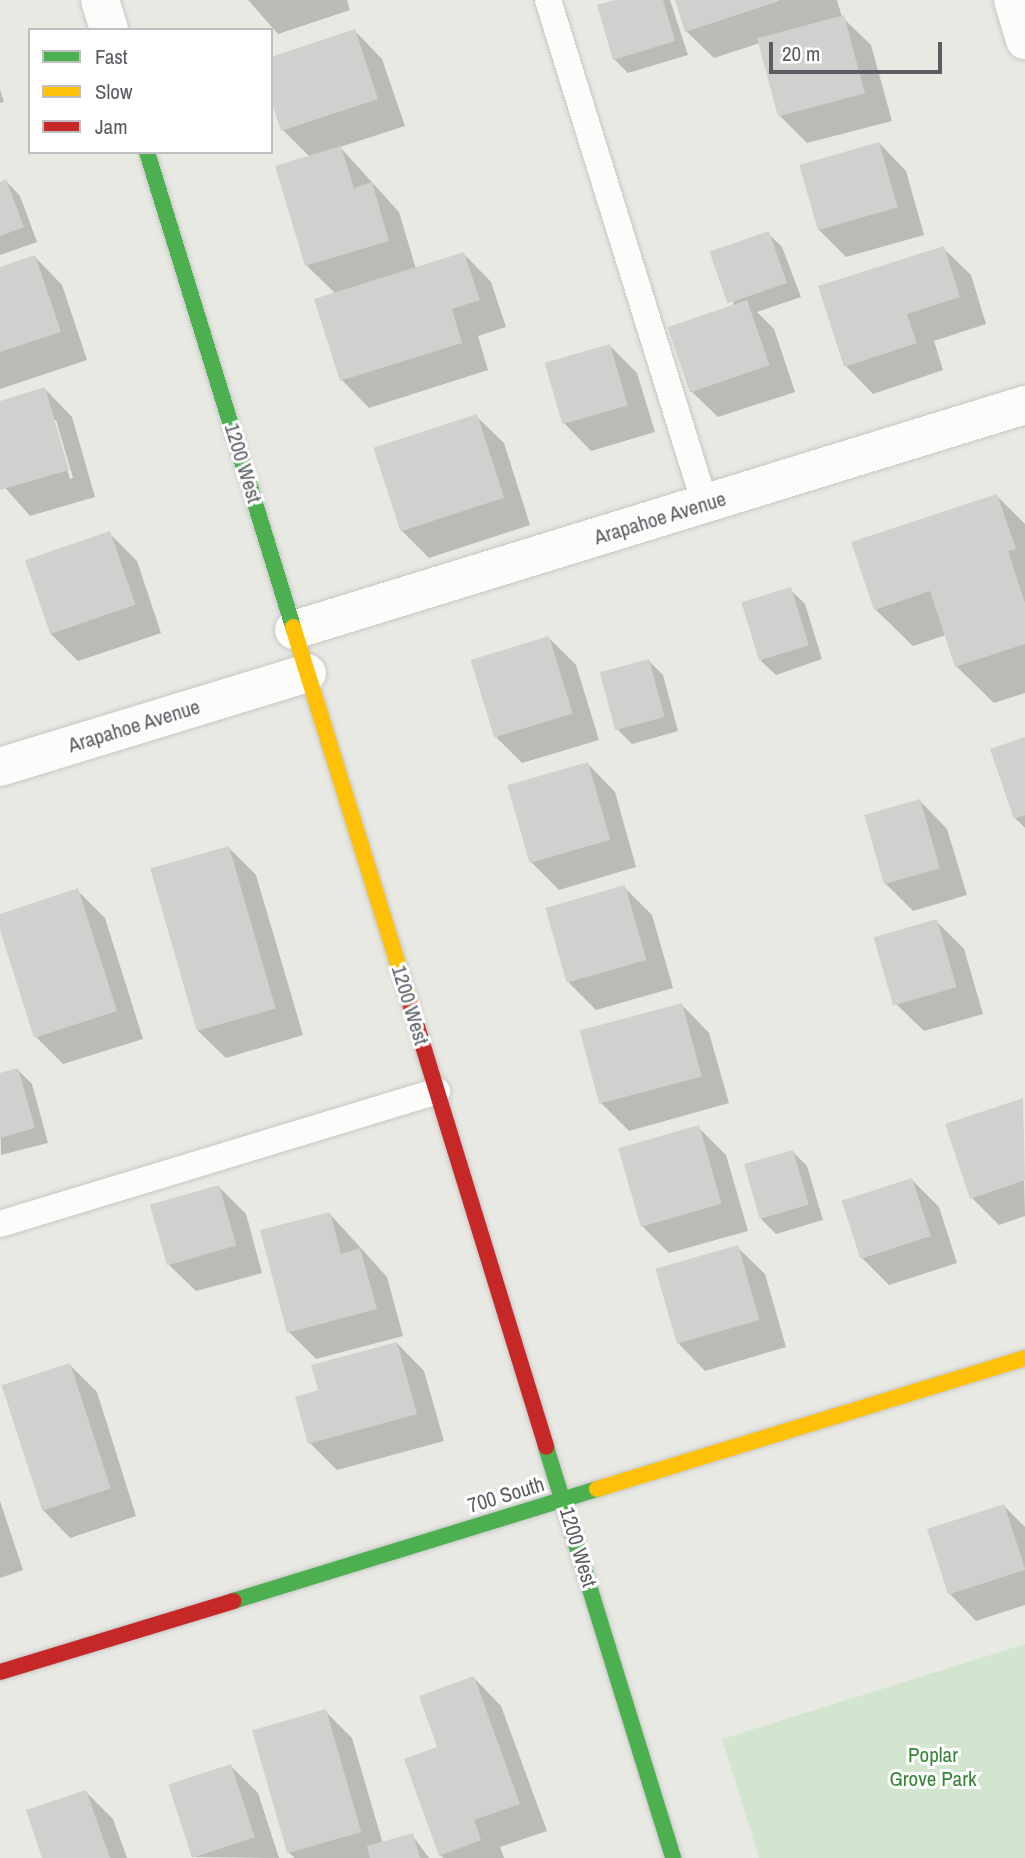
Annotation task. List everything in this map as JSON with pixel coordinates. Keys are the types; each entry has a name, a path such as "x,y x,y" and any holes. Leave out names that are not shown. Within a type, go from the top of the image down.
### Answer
{"street":[{"path":"100,0 108,28"},
{"path":"1013,0 1025,40"},
{"name":"1200 West","path":"148,154 673,1858"},
{"name":"Arapahoe Avenue","path":"294,630 1025,405"},
{"name":"Arapahoe Avenue","path":"0,767 307,673"},
{"name":"700 South","path":"0,1672 1025,1358"}],"lane":[{"path":"548,0 705,504"},
{"path":"0,1224 437,1091"}],"green space":[{"name":"Poplar Grove Park","path":"1025,1644 1025,1858 759,1858 722,1739"}],"building":[{"path":"615,0 663,0 675,41 613,60 597,5"},
{"path":"675,0 779,0 779,1 685,32"},
{"path":"844,15 865,93 778,117 757,38"},
{"path":"355,29 378,99 281,131 273,106 273,56"},
{"path":"879,142 898,207 818,230 799,165"},
{"path":"341,146 354,188 372,182 389,241 305,266 275,166"},
{"path":"6,179 24,227 0,236 0,182"},
{"path":"769,231 787,283 727,304 709,252"},
{"path":"944,246 960,297 907,314 917,343 844,367 818,286"},
{"path":"464,252 480,300 452,309 462,343 340,381 314,299"},
{"path":"35,255 61,332 0,352 0,267"},
{"path":"747,300 769,365 690,393 668,327"},
{"path":"610,344 628,406 562,424 545,363"},
{"path":"45,387 69,470 0,490 0,401"},
{"path":"477,414 504,498 401,531 373,448"},
{"path":"997,494 1016,549 1008,551 1025,603 1025,644 955,667 930,591 874,610 851,542"},
{"path":"110,531 135,605 50,634 25,560"},
{"path":"791,587 809,645 759,661 741,602"},
{"path":"549,636 573,713 494,737 471,660"},
{"path":"649,659 665,717 615,730 600,672"},
{"path":"1025,737 1025,815 1014,819 990,749"},
{"path":"588,762 610,840 530,863 507,785"},
{"path":"920,799 940,868 884,884 864,815"},
{"path":"229,846 276,1008 197,1031 150,869"},
{"path":"625,885 646,960 567,983 545,908"},
{"path":"78,888 117,1011 34,1038 0,930 0,914"},
{"path":"937,919 957,987 893,1005 874,937"},
{"path":"682,1003 702,1076 599,1104 580,1030"},
{"path":"18,1068 35,1128 0,1138 0,1073"},
{"path":"1023,1098 1025,1180 970,1199 945,1124"},
{"path":"699,1125 722,1204 641,1227 618,1148"},
{"path":"793,1150 809,1205 760,1219 744,1164"},
{"path":"912,1178 931,1236 860,1259 842,1201"},
{"path":"219,1185 236,1246 167,1265 150,1205"},
{"path":"330,1212 341,1254 360,1248 377,1309 287,1333 260,1230"},
{"path":"738,1245 759,1320 677,1344 655,1269"},
{"path":"397,1342 417,1414 308,1444 295,1397 318,1390 311,1365"},
{"path":"70,1363 111,1489 42,1511 2,1385"},
{"path":"1004,1504 1025,1570 948,1595 927,1529"},
{"path":"474,1676 520,1804 474,1820 481,1840 439,1856 404,1759 437,1747 419,1696"},
{"path":"326,1709 361,1832 287,1853 252,1730"},
{"path":"231,1764 255,1837 192,1858 168,1784"},
{"path":"86,1790 110,1858 42,1858 26,1810"},
{"path":"413,1833 420,1858 370,1858 367,1846"}],"traffic: fast":[{"path":"148,154 293,627"},
{"path":"546,1447 673,1858"},
{"path":"233,1601 597,1489"}],"traffic: slow":[{"path":"293,627 411,1007"},
{"path":"597,1489 1025,1358"}],"traffic: jam":[{"path":"411,1007 546,1447"},
{"path":"0,1672 233,1601"}]}
